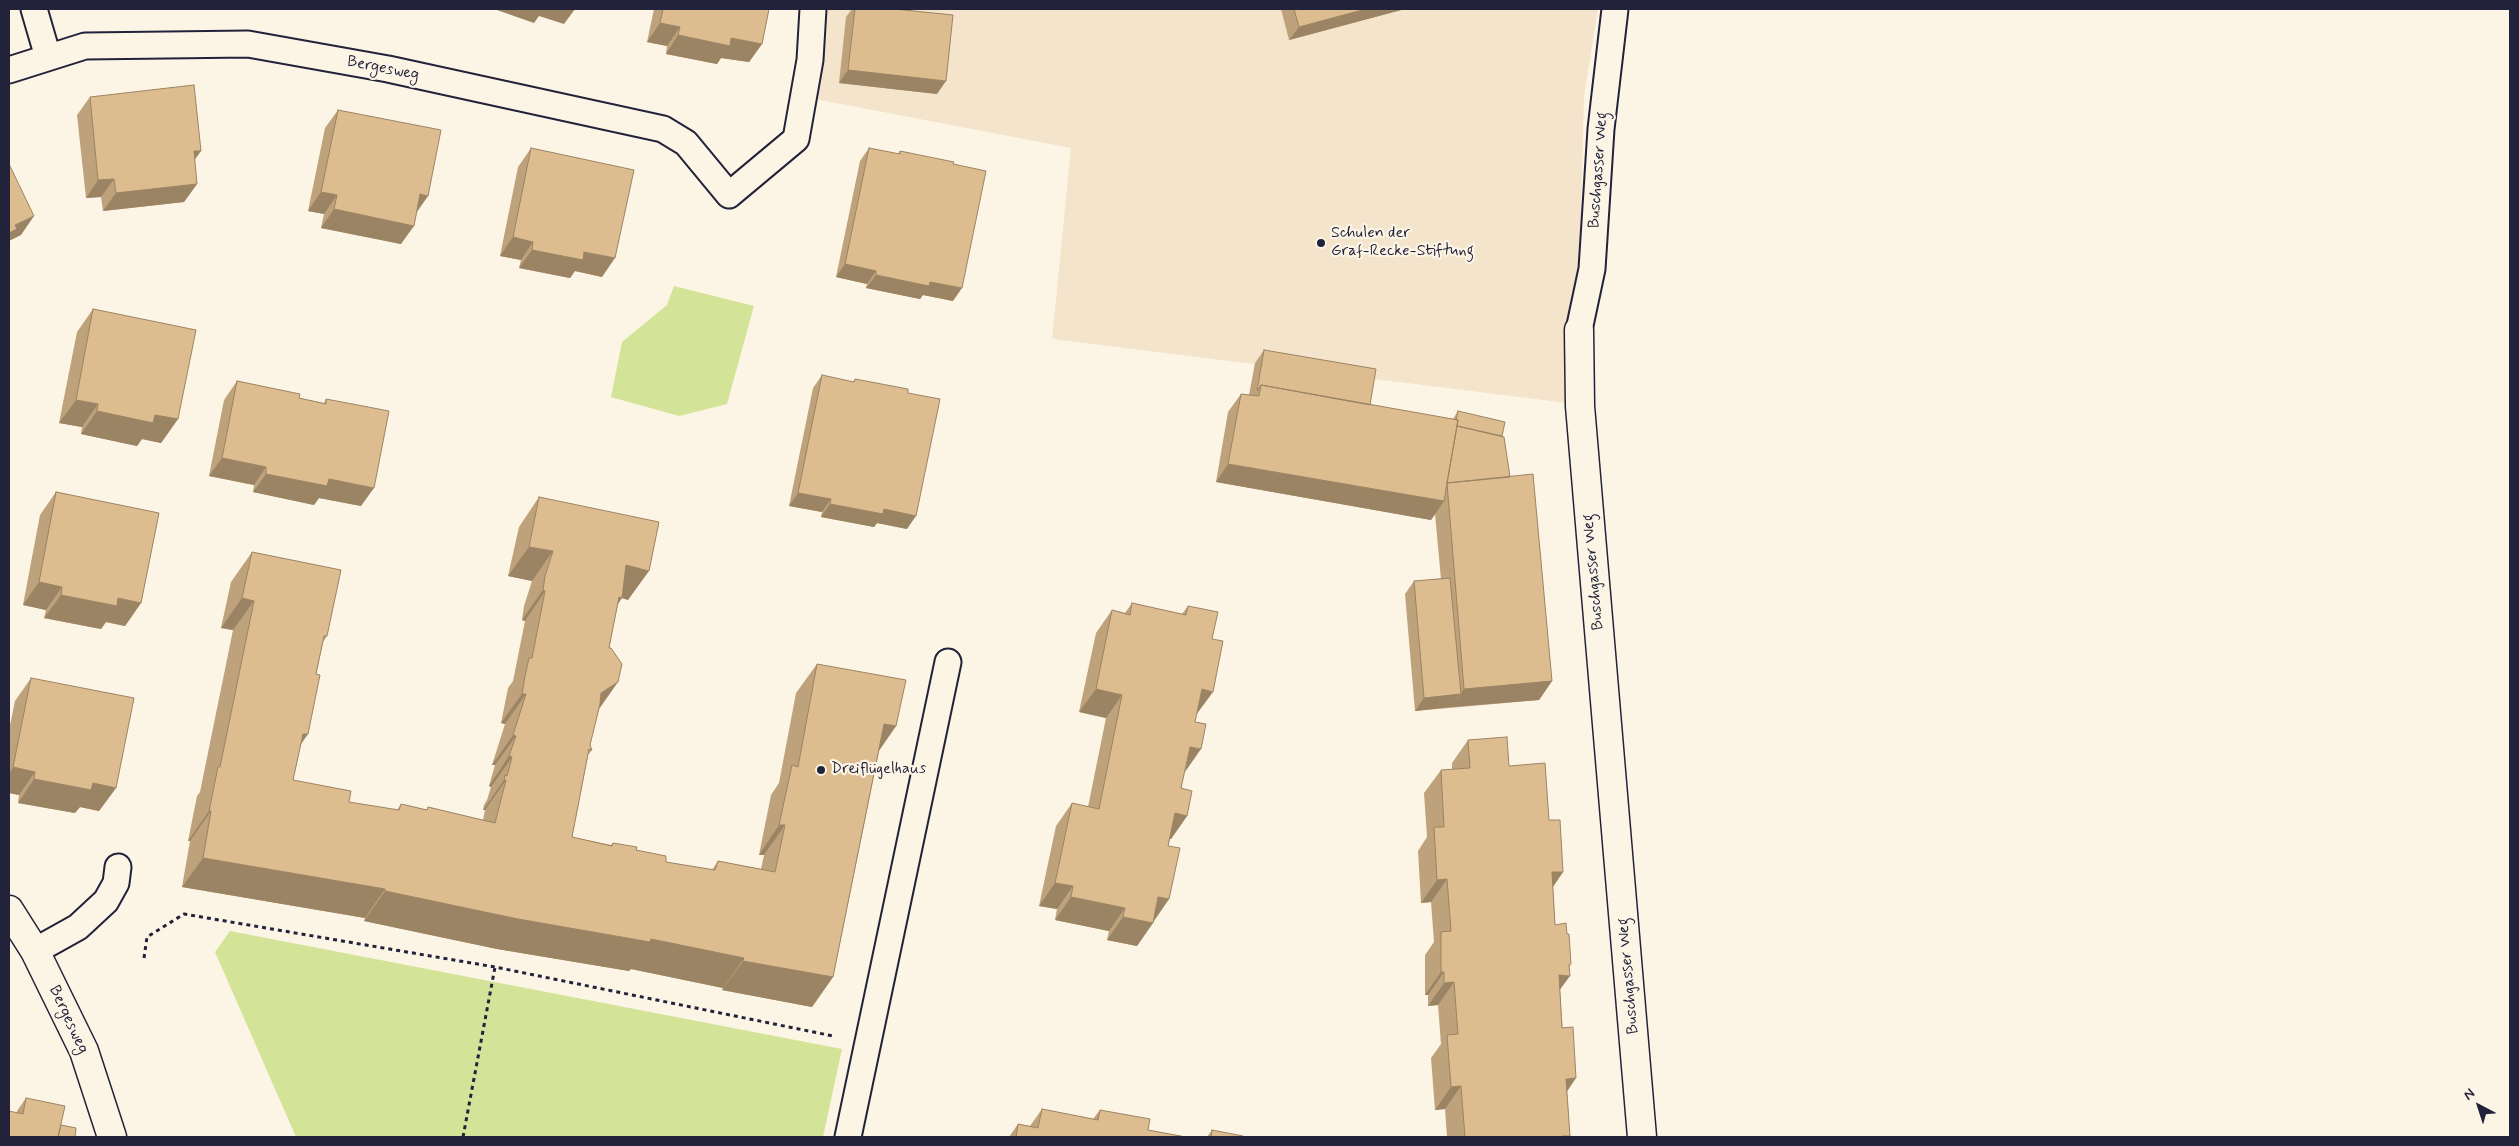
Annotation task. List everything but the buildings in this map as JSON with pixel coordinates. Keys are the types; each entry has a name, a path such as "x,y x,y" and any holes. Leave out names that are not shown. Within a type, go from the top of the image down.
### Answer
{"street":[{"name":"Buschgasser Weg","path":"1579,330 1580,406 1642,1137"},
{"name":"Bergesweg","path":"9,910 35,951 84,1051 112,1137"}],"lane":[{"path":"34,9 48,57"},
{"name":"Bergesweg","path":"9,70 85,46 182,43 248,44 388,69 663,129 686,143 729,195 796,139 810,60 813,9"},
{"name":"Buschgasser Weg","path":"1579,330 1592,269 1600,129 1615,9"},
{"path":"848,1137 948,662"},
{"path":"35,951 78,927 106,901 116,883 118,867"}],"path":[{"path":"144,958 147,937 184,914 495,967 868,1044"},
{"path":"463,1137 495,967"}],"shaded area":[{"name":"Schulen der Graf-Recke-Stiftung","path":"817,9 1598,9 1584,96 1576,404 1052,339 1071,148 810,98"}],"green space":[{"path":"674,286 754,306 727,404 679,416 611,397 622,342 667,305"},
{"path":"230,931 842,1049 823,1137 296,1137 215,952"}],"place":[{"name":"Schulen der Graf-Recke-Stiftung","path":"1321,243"},
{"name":"Dreiflügelhaus","path":"821,770"}]}
